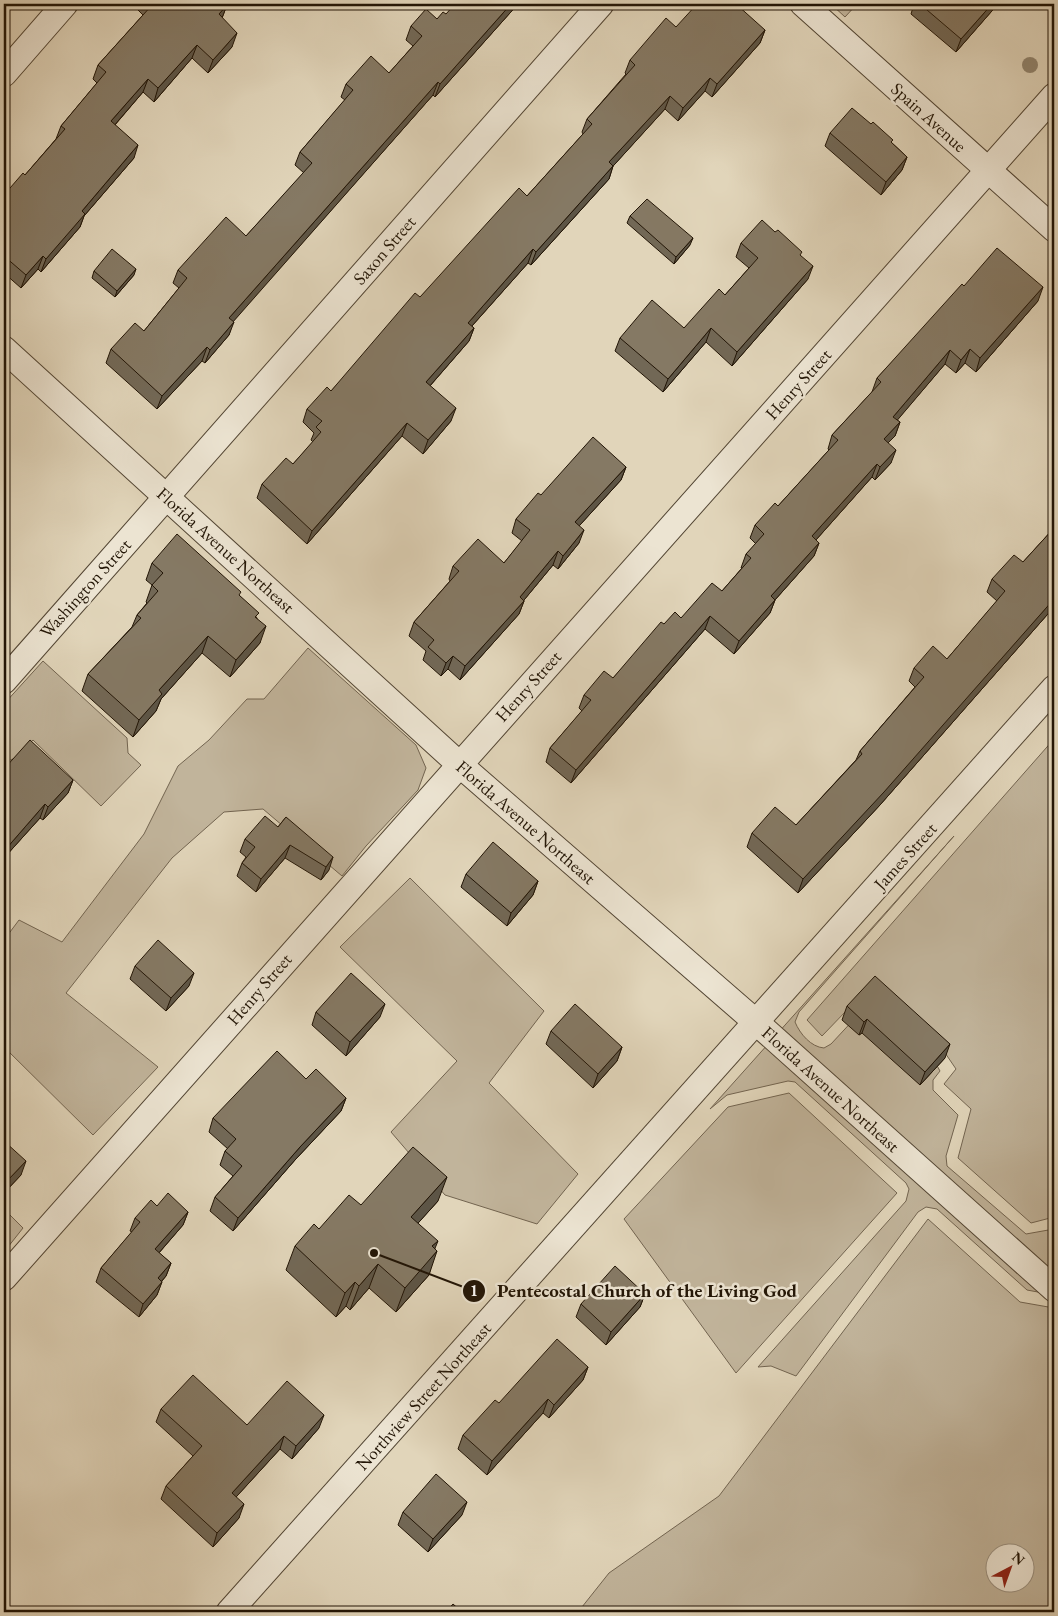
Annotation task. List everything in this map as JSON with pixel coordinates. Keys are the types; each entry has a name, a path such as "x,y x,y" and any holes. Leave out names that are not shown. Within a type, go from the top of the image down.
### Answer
{"street":[{"path":"4,74 65,4"},
{"name":"Saxon Street","path":"167,496 601,4"},
{"name":"Spain Avenue","path":"803,4 1054,229"},
{"name":"Henry Street","path":"4,1278 1054,96"},
{"name":"Florida Avenue Northeast","path":"4,349 459,764 757,1023 1054,1289"},
{"name":"Washington Street","path":"4,681 167,496"},
{"name":"James Street","path":"757,1023 1054,688"},
{"name":"Northview Street Northeast","path":"229,1612 757,1023"}],"shaded area":[{"path":"831,4 857,4 845,17"},
{"path":"308,648 416,745 426,768 418,790 366,846 342,876 263,809 224,812 172,858 66,993 158,1067 93,1135 4,1047 4,940 19,920 62,942 144,834 178,766 209,740 247,699 264,699"},
{"path":"43,661 127,738 128,753 141,765 101,806 33,740 15,758 6,762 4,759 4,704"},
{"path":"1054,739 1054,1217 1031,1223 958,1158 971,1109 944,1084 956,1069 941,1047 872,984 822,1036 807,1020"},
{"path":"954,836 799,1012 795,1022 806,1039 824,1048 831,1044 871,1001 931,1055 940,1071 933,1080 933,1090 958,1115 946,1156 947,1166 1026,1234 1054,1229 1054,1295 1027,1290 937,1209 926,1207 918,1212 796,1376 771,1366 758,1367 906,1201 909,1189 906,1183 795,1082 788,1081 727,1095 710,1109"},
{"path":"410,878 544,1011 489,1083 578,1174 537,1224 445,1195 391,1132 457,1061 340,947"},
{"path":"789,1093 897,1193 736,1373 624,1219 728,1107"},
{"path":"4,1209 23,1228 4,1252"},
{"path":"928,1219 1020,1302 1054,1308 1054,1612 578,1612 609,1573 719,1496"}],"building":[{"path":"151,4 226,4 219,14 237,33 213,60 197,45 158,88 148,79 111,121 138,145 82,211 85,214 46,259 43,256 26,275 4,256 4,195 23,173 25,175 65,129 61,126 106,72 98,65"},
{"path":"455,4 511,4 440,84 438,82 229,318 234,322 210,350 207,347 162,396 111,349 135,323 144,331 187,278 178,270 226,217 246,236 312,163 300,152 353,90 346,84 371,56 389,73 422,36 411,26 426,9 437,19 443,12 446,14"},
{"path":"697,4 736,4 765,30 717,84 710,78 683,108 670,96 609,162 613,166 536,252 533,249 468,323 474,328 426,382 456,408 428,440 407,423 312,531 262,484 286,458 293,464 321,432 316,427 322,421 307,409 327,387 331,391 415,293 420,297 519,188 527,196 592,124 587,119 635,65 630,60 666,18 676,27"},
{"path":"920,4 992,4 961,39"},
{"path":"852,108 871,124 873,122 893,140 891,142 907,157 886,182 830,133"},
{"path":"647,199 693,238 676,257 630,216"},
{"path":"762,220 775,232 778,230 802,252 800,255 813,266 737,352 711,328 668,379 620,338 652,300 684,328 719,289 725,295 758,258 741,243"},
{"path":"997,248 1043,287 980,358 970,349 961,360 950,350 893,417 900,422 884,439 896,450 880,467 877,464 812,536 819,543 771,596 775,600 739,641 710,616 576,770 550,748 591,700 584,695 604,671 613,678 661,622 664,624 675,612 681,618 712,583 722,591 751,558 746,554 764,534 755,525 775,503 778,506 838,440 832,435 881,382 877,378 962,284 964,286"},
{"path":"112,249 136,269 117,291 94,271"},
{"path":"593,437 626,467 575,522 584,530 563,556 558,551 520,597 524,601 465,666 453,656 446,663 428,647 434,640 414,622 459,571 453,566 478,539 504,563 530,530 516,519 538,493 541,495"},
{"path":"1054,528 1054,599 884,792 803,879 752,833 775,807 796,825 862,754 860,751 924,677 914,668 933,646 947,659 1005,591 992,579 1014,555 1023,562"},
{"path":"177,534 241,592 239,595 259,613 255,617 266,626 236,660 208,636 159,690 162,694 139,720 88,674 141,618 137,615 158,591 152,585 163,573 152,563"},
{"path":"30,740 73,780 48,807 45,804 5,850 4,769"},
{"path":"265,816 278,827 286,817 333,857 326,867 290,845 261,879 242,863 255,847 245,839"},
{"path":"493,842 538,881 511,913 466,874"},
{"path":"158,940 194,973 171,998 135,966"},
{"path":"351,973 385,1004 350,1042 316,1012"},
{"path":"875,976 950,1044 925,1072 867,1019 864,1022 847,1006"},
{"path":"575,1004 622,1047 598,1074 551,1031"},
{"path":"277,1051 306,1079 316,1069 346,1098 238,1218 215,1197 242,1166 225,1151 236,1139 213,1118"},
{"path":"4,1141 26,1161 8,1180 4,1176"},
{"path":"413,1147 447,1177 411,1217 438,1241 432,1246 437,1251 405,1288 378,1264 359,1286 355,1282 345,1293 295,1246 314,1224 319,1229 349,1195 361,1205"},
{"path":"168,1193 188,1212 155,1249 171,1263 158,1278 162,1282 143,1304 101,1268 140,1222 135,1218 151,1200 157,1206"},
{"path":"615,1266 645,1294 611,1332 581,1304"},
{"path":"557,1339 588,1367 554,1405 548,1399 492,1461 463,1435 495,1400 499,1403"},
{"path":"193,1375 247,1425 287,1381 324,1415 296,1446 284,1436 232,1493 244,1504 217,1533 166,1486 202,1446 161,1409"},
{"path":"436,1474 467,1502 433,1539 403,1512"},
{"path":"453,1604 462,1612 446,1612"}],"place":[{"name":"Pentecostal Church of the Living God","path":"374,1253"}]}
